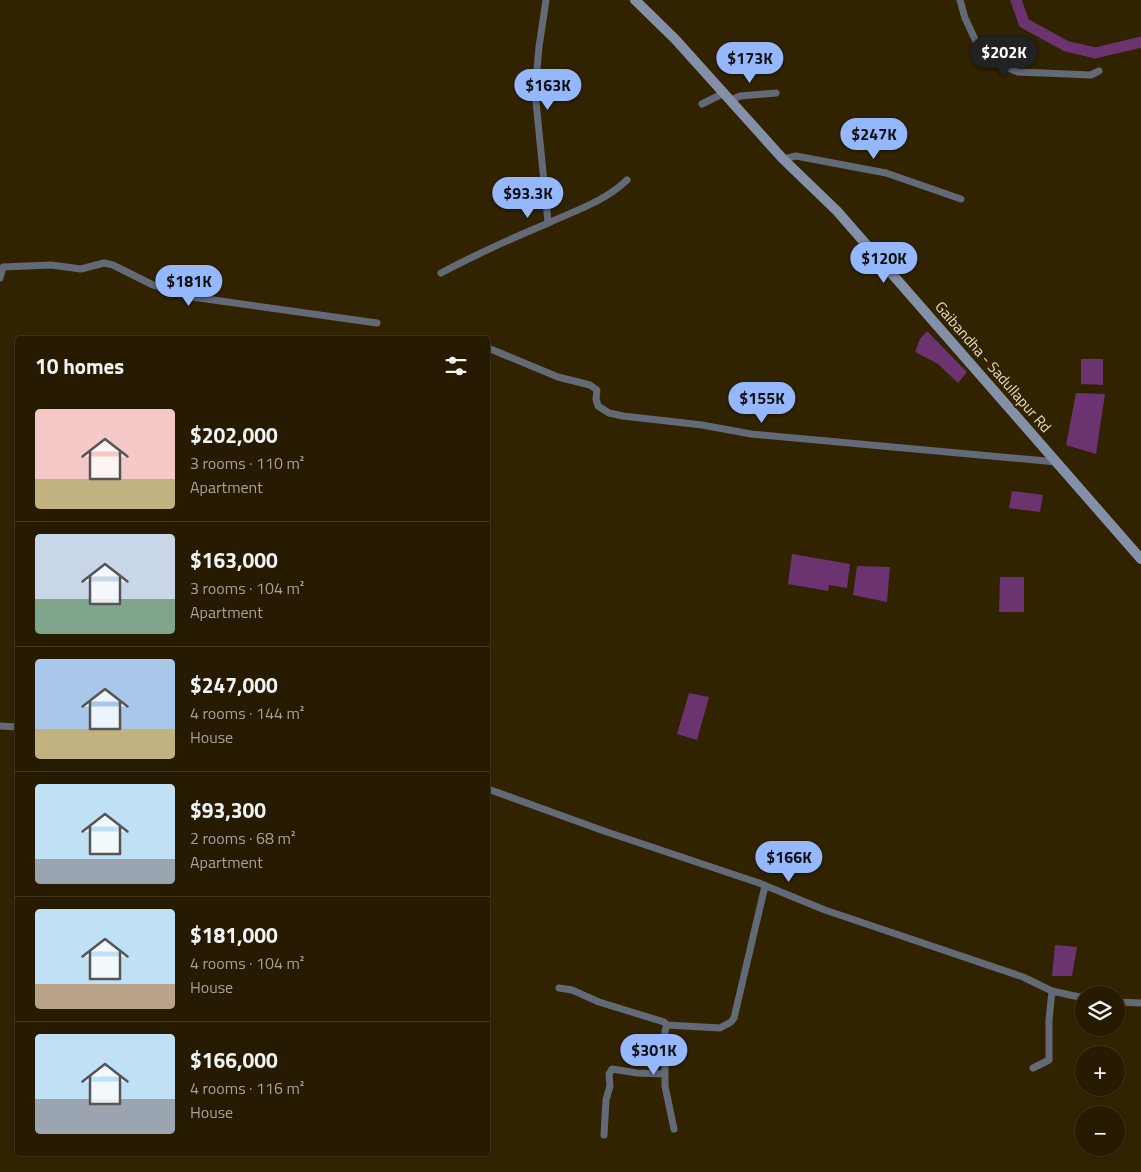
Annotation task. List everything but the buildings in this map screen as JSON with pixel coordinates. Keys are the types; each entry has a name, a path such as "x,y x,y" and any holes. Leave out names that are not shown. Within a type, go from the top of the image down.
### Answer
{"main road":[{"name":"Gaibandha - Sadullapur Rd","path":"635,0 675,39 783,159 837,211 1141,559"}],"street":[{"path":"546,0 538,47 535,92 548,222"},
{"path":"960,0 965,18 980,50 990,60 1018,72 1091,75 1099,72"},
{"path":"702,104 727,97 776,93"},
{"path":"783,159 796,156 886,173 961,198"},
{"path":"441,273 479,252 592,204 627,180"},
{"path":"0,278 3,267 51,265 81,268 104,263 153,284 192,297 377,324"},
{"path":"490,349 558,378 590,384 596,390 598,406 609,413 623,416 790,438 1057,462"},
{"path":"0,726 15,726"},
{"path":"490,790 765,886 825,910 1023,977 1052,991 1075,996"},
{"path":"559,988 572,990 600,1002 664,1022 667,1025 720,1028 731,1022 738,1005 765,886"},
{"path":"1033,1068 1049,1060 1049,1020 1052,991"},
{"path":"1125,1002 1141,1003"},
{"path":"667,1025 665,1086 674,1129"},
{"path":"604,1135 606,1100 610,1086 609,1074 612,1069 637,1073 665,1074"}],"shaded area":[{"path":"927,331 967,372 958,383 938,364 915,352 920,339"},
{"path":"1081,359 1103,359 1103,385 1081,384"},
{"path":"1076,393 1105,394 1096,454 1066,445"},
{"path":"1012,491 1043,495 1040,512 1009,508"},
{"path":"792,554 850,564 847,588 829,585 828,591 788,584"},
{"path":"857,566 890,567 887,602 853,595"},
{"path":"1000,577 1024,577 1024,612 999,612"},
{"path":"689,693 709,697 697,740 677,734"},
{"path":"1055,945 1077,947 1072,976 1052,976"}],"waterway":[{"path":"1016,0 1024,23 1066,46 1095,53 1141,42"}]}
